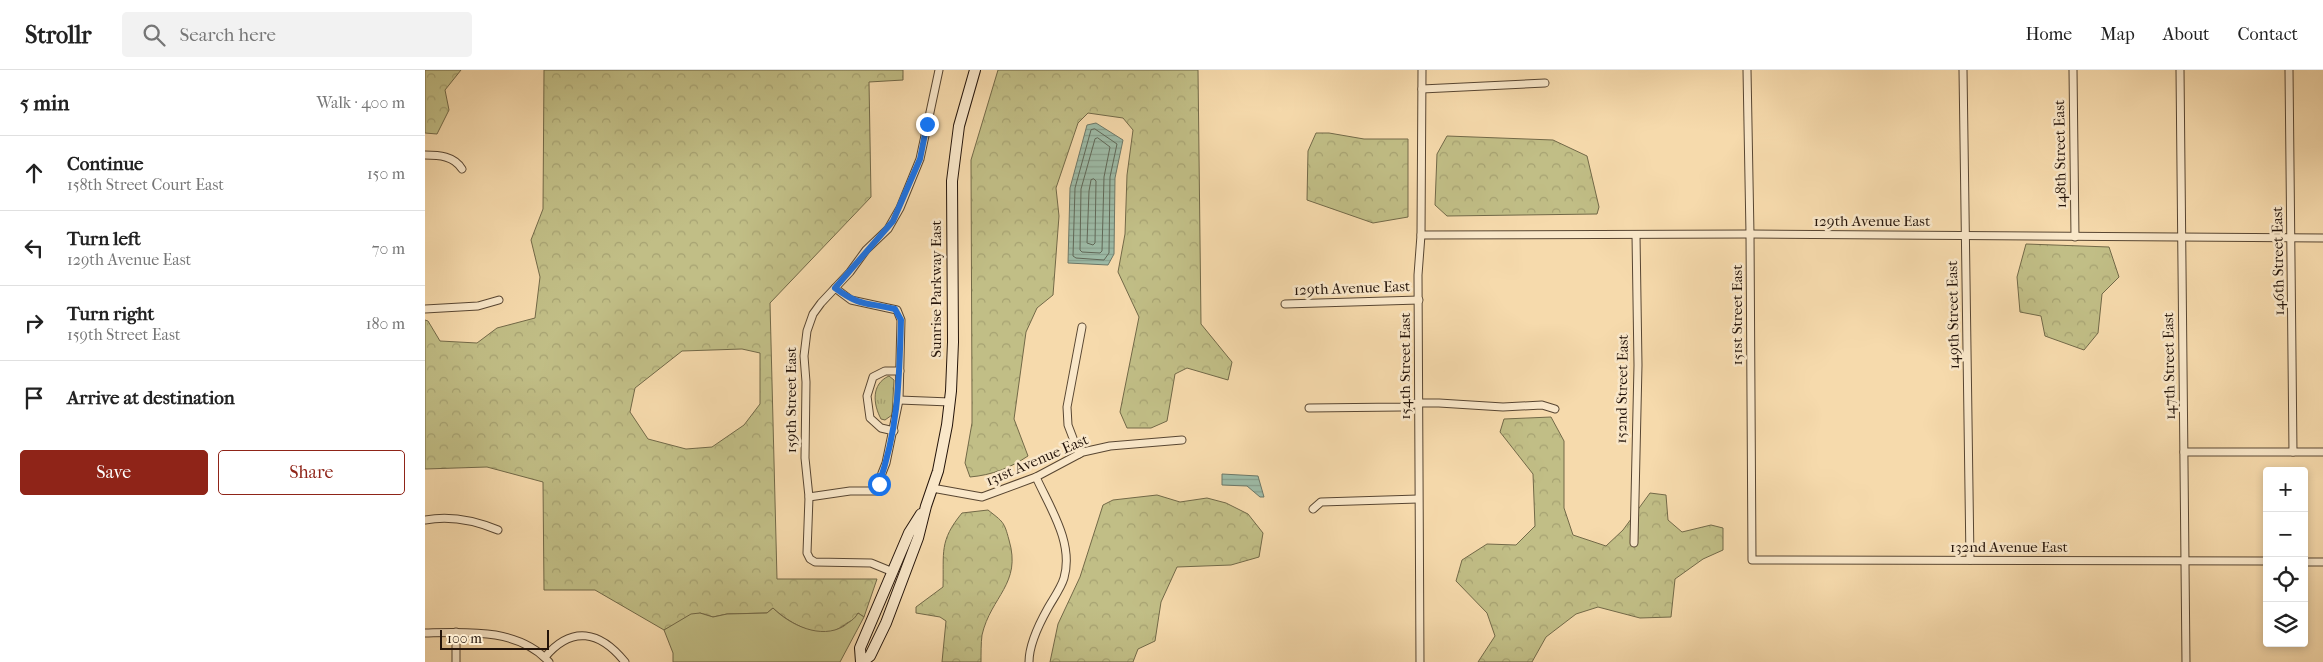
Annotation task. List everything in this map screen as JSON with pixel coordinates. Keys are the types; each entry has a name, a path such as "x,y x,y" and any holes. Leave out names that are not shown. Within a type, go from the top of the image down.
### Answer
{"street":[{"name":"159th Street East","path":"893,572 871,563 821,562 810,559 806,546 809,497 805,458 804,342 813,314 850,272 866,250 888,229 900,208 920,159 939,70"},
{"name":"Sunrise Parkway East","path":"926,506 909,533 860,648 861,662 870,656 886,623 918,538 943,449 950,402 953,342 952,181 959,126 975,70"},
{"name":"154th Street East","path":"1420,662 1418,499 1422,70"},
{"name":"151st Street East","path":"1747,70 1752,560"},
{"name":"149th Street East","path":"1963,70 1970,560"},
{"name":"148th Street East","path":"2073,70 2075,237"},
{"name":"147th Street East","path":"2180,70 2186,662"},
{"name":"146th Street East","path":"2289,70 2293,452"},
{"path":"1422,89 1545,83"},
{"path":"425,155 439,155 454,160 462,169"},
{"name":"129th Avenue East","path":"1421,235 1636,236 1750,234 2323,238"},
{"name":"152nd Street East","path":"1634,543 1638,365 1636,236"},
{"path":"809,497 850,491 875,491 886,463 899,400 901,320 897,310 851,300 835,288"},
{"path":"425,309 477,306 499,300"},
{"name":"129th Avenue East","path":"1285,304 1419,300"},
{"path":"1079,454 1068,425 1067,407 1082,327"},
{"path":"894,430 875,424 870,418 867,396 873,377 885,371 900,371"},
{"path":"899,400 950,402"},
{"path":"1309,408 1401,407 1419,403 1503,407 1541,405 1555,409"},
{"name":"131st Avenue East","path":"932,488 982,497 1036,477 1079,454 1110,446 1182,440"},
{"path":"2184,452 2323,452"},
{"path":"1029,662 1029,654 1040,622 1064,580 1067,562 1060,530 1036,477"},
{"path":"1313,509 1321,502 1418,499"},
{"path":"425,520 450,518 469,520 498,530"},
{"name":"132nd Avenue East","path":"1752,560 2263,562"},
{"path":"2308,562 2323,562"},
{"path":"455,632 456,662"},
{"path":"425,633 477,633 510,638 547,660 554,646 571,636 580,635 601,641 617,652 625,662"}],"green space":[{"path":"425,70 461,70 445,90 449,110 437,134 425,133"},
{"path":"544,70 903,70 903,80 869,82 871,197 770,303 777,579 877,579 864,617 858,613 854,619 837,630 819,633 797,625 773,608 767,613 727,614 713,617 700,613 664,630 595,590 544,590 543,482 487,467 425,469 425,320 428,321 440,341 477,343 497,328 535,318 540,277 531,240 543,209","holes":["742,349 760,353 760,404 744,425 712,447 686,449 648,439 630,412 635,388 682,351"]},
{"path":"998,70 1198,70 1201,324 1232,362 1228,380 1187,368 1175,374 1167,421 1151,428 1127,428 1120,412 1139,317 1118,272 1125,234 1127,175 1133,130 1123,118 1088,113 1078,123 1056,188 1059,216 1053,295 1037,308 1026,332 1014,419 1028,456 1001,470 986,475 970,477 965,463 972,423 971,160"},
{"path":"1316,133 1329,133 1364,139 1408,139 1408,217 1373,223 1307,200 1308,151"},
{"path":"1447,136 1553,140 1587,156 1599,207 1597,214 1447,216 1435,205 1437,154"},
{"path":"2026,244 2109,247 2119,277 2102,294 2098,333 2084,350 2045,336 2041,316 2020,312 2017,277"},
{"path":"889,376 894,380 892,415 885,420 881,419 878,413 875,395 879,384"},
{"path":"1551,417 1564,441 1564,508 1573,535 1606,546 1623,530 1650,493 1666,495 1668,520 1682,532 1711,525 1723,528 1723,550 1703,559 1675,579 1671,617 1640,618 1598,607 1576,614 1546,637 1532,662 1478,662 1495,636 1487,613 1456,581 1462,560 1487,544 1516,545 1535,526 1533,474 1500,432 1504,419"},
{"path":"1157,495 1180,502 1207,498 1226,503 1248,514 1263,533 1259,557 1231,565 1177,567 1161,602 1155,641 1138,649 1133,662 1050,662 1058,624 1080,577 1103,505 1113,500"},
{"path":"988,510 1002,522 1007,534 1012,555 1012,568 1009,579 986,622 982,635 981,662 942,662 946,621 940,617 916,613 916,607 943,587 943,556 946,539 949,531 962,513"},
{"path":"773,608 797,625 816,631 835,630 844,626 858,613 864,617 840,662 673,662 673,653 664,630 691,614 700,613 713,617 727,614 767,613"}],"water":[{"path":"1096,123 1123,140 1115,178 1114,254 1108,265 1068,263 1070,188 1087,125"},
{"path":"1222,474 1258,476 1264,497 1260,497 1247,486 1222,485"}],"route":[{"path":"879,484 893,435 899,400 901,320 895,309 877,307 851,300 835,288 893,221 917,168 925,143 927,124"}]}
